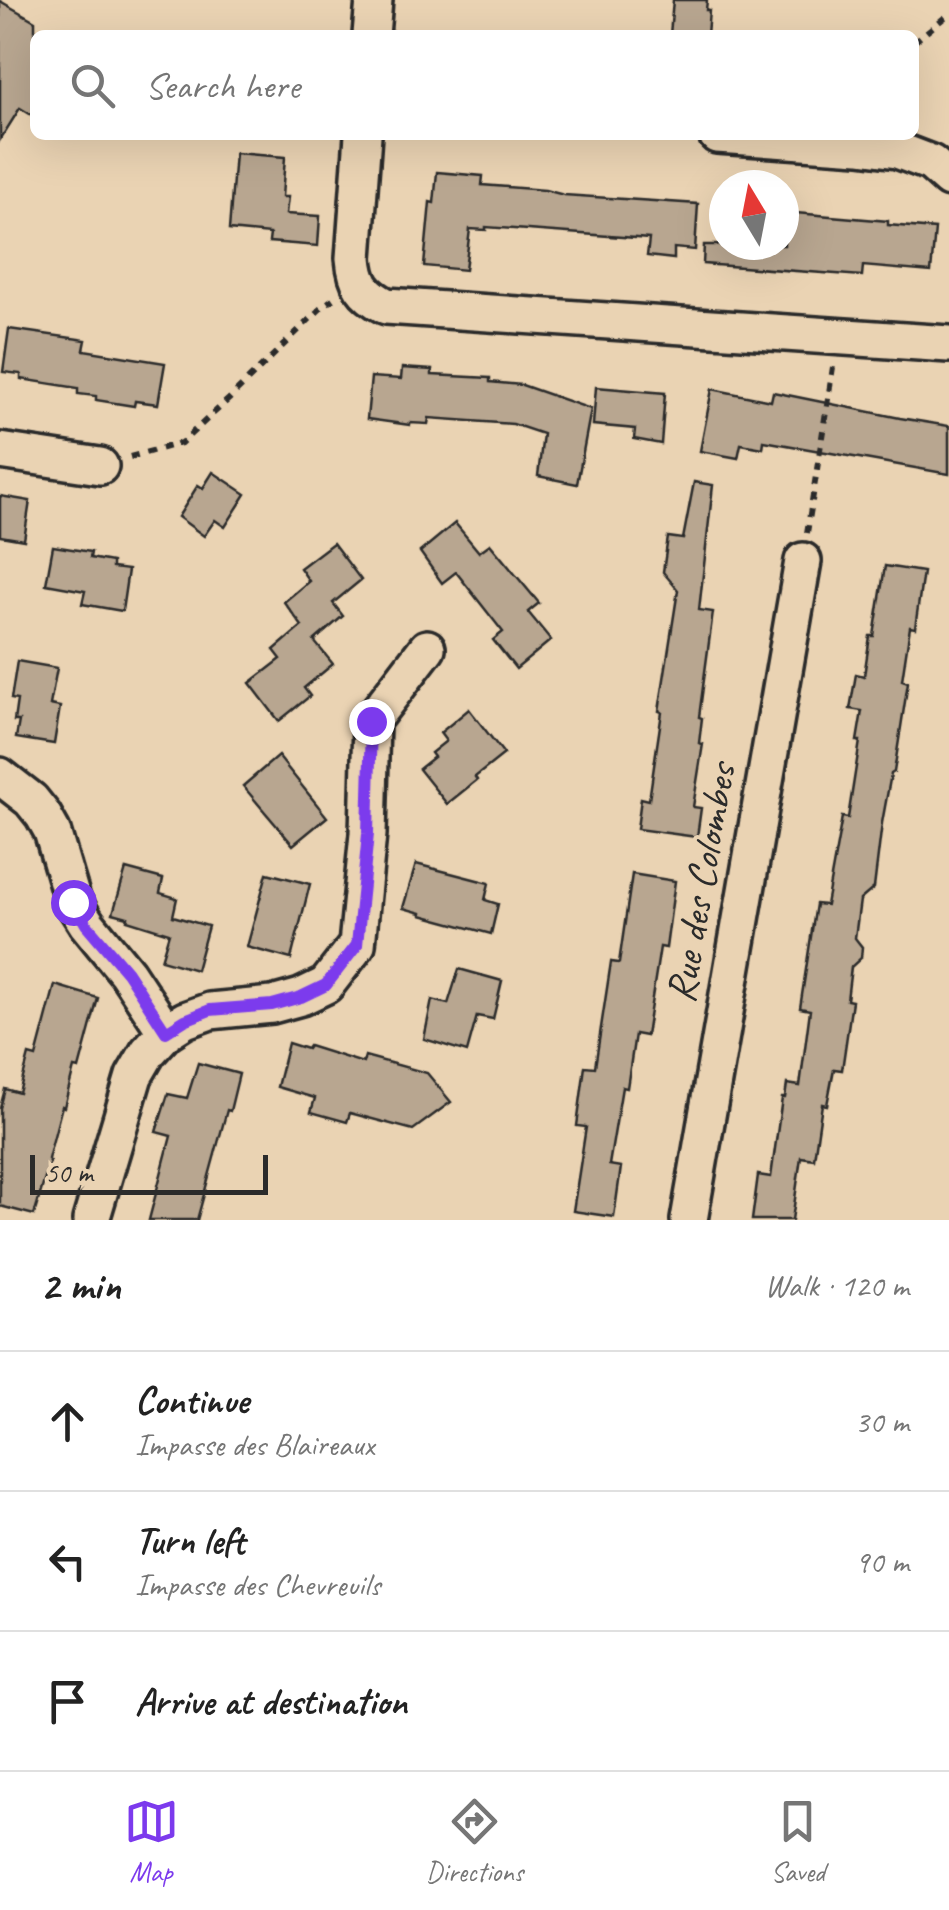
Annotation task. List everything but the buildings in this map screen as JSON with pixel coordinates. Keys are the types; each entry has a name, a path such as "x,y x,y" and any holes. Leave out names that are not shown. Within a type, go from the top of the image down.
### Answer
{"street":[{"path":"371,30 374,0"},
{"path":"363,140 355,272 370,298 386,306 949,344"},
{"path":"788,140 898,150 932,163 949,178"},
{"path":"0,451 100,466"},
{"name":"Rue des Colombes","path":"689,1220 803,561"},
{"path":"91,1220 134,1076 166,1032 210,1010 272,1005 301,997 326,985 357,945 368,834 371,721 427,648"},
{"path":"0,776 43,814 52,831 73,902 86,924 127,972 166,1032"}],"path":[{"path":"919,38 949,14"},
{"path":"100,466 182,442 322,307 359,282"},
{"path":"803,561 838,336"}],"route":[{"path":"73,902 86,924 127,972 166,1032 210,1010 272,1005 326,985 357,945 368,834 371,721"}]}
